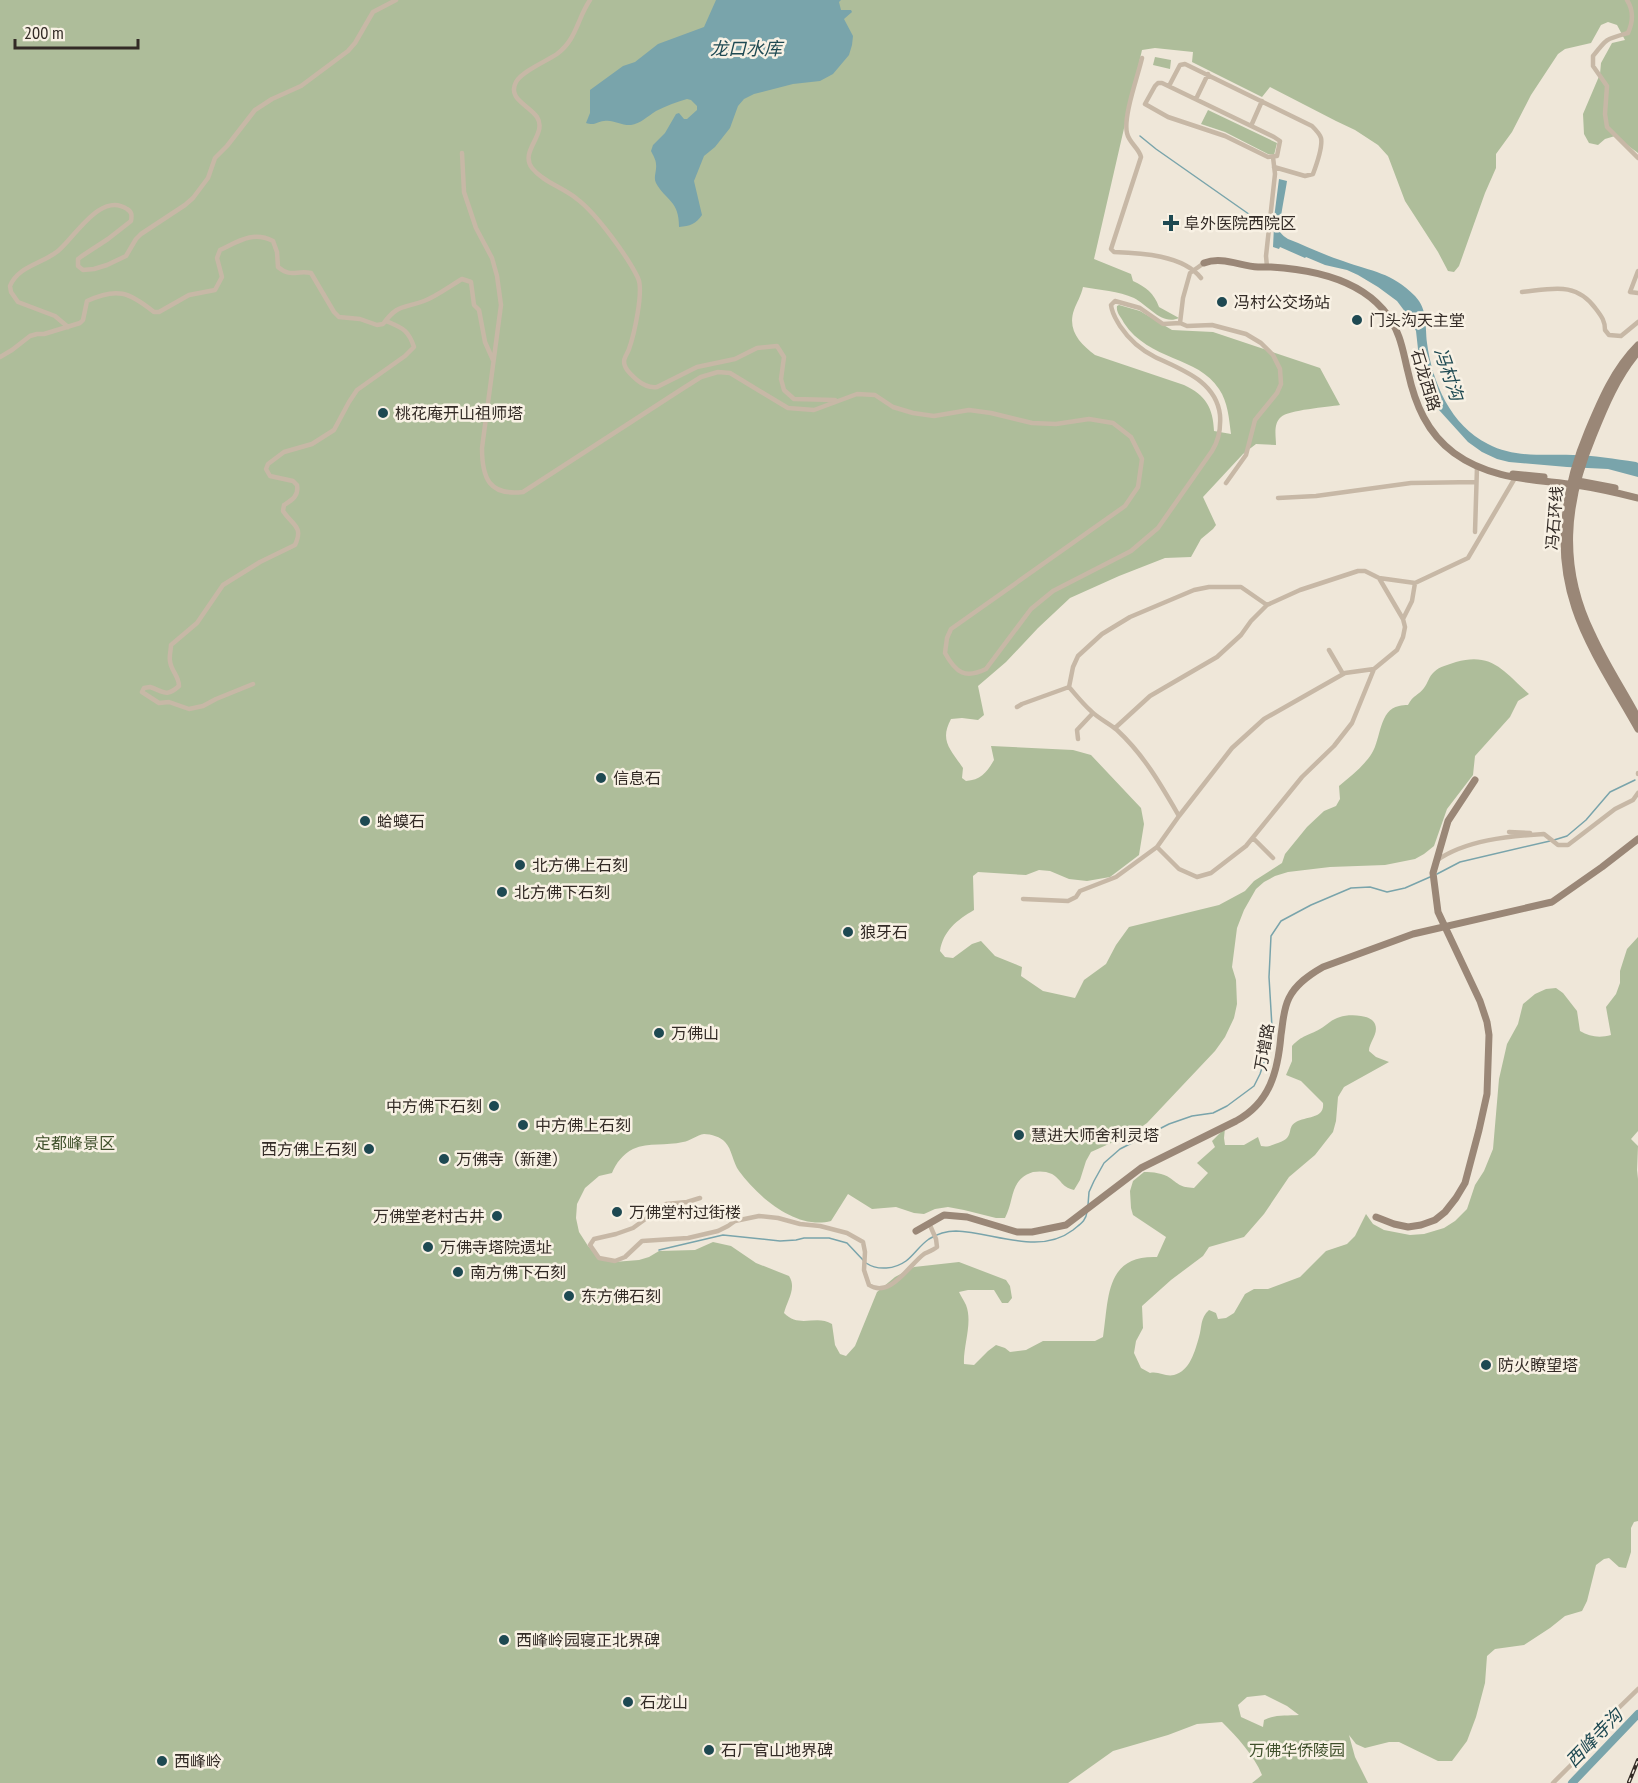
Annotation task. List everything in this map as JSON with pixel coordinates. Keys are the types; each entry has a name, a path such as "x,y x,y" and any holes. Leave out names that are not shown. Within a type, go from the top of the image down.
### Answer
{"street":[{"path":"68,327 55,316 18,302 14,298 10,286 17,275 55,253 88,219 111,203 130,210 131,221 78,259 78,266 83,270 94,269 126,256 136,239 172,216 193,198 208,178 215,158 255,110 272,99 301,86 348,51 373,12 396,0"},
{"path":"590,0 566,47 519,77 513,92 535,115 539,124 528,155 531,167 577,199 595,216 639,279 641,286 639,303 629,349 624,359 625,367 641,384 651,388 697,367 735,359 757,348 777,346 784,357 781,379 784,390 794,399 838,400"},
{"path":"1627,0 1633,24 1628,33 1614,35 1605,40 1593,56 1593,66 1606,86 1607,127 1638,158"},
{"path":"1142,58 1128,109 1127,128 1128,136 1139,150 1141,157 1111,249 1114,252 1169,258 1194,271 1201,278"},
{"path":"1169,86 1180,65 1185,63 1312,126 1321,138 1313,174 1305,176 1274,166"},
{"path":"1196,99 1208,74"},
{"path":"1158,83 1196,99 1280,141 1277,156 1268,158 1225,136 1168,117 1145,104 1158,83"},
{"path":"1251,126 1262,101"},
{"path":"462,153 464,192 476,228 492,258 501,305 482,448 485,478 494,489 523,492 681,389 701,377 718,372 730,373 741,378 788,408 814,410 857,394 875,395 892,406 913,413 934,416 969,410 991,412 1032,423 1056,424 1089,419 1113,423 1131,437 1142,459 1138,487 1125,506 951,629 945,653 956,669 966,675 976,674 986,669 1031,609 1053,591 1131,551 1158,528 1218,439 1220,419 1217,402 1212,393 1198,378 1151,354 1131,339 1112,313 1112,305 1115,301 1140,308 1163,324 1212,325 1246,334 1261,343 1273,355 1280,369 1281,384 1277,393 1255,420 1246,454 1226,483"},
{"path":"1267,267 1275,174 1273,158"},
{"path":"0,357 30,336 68,327 83,320 87,301 102,294 114,292 136,297 154,312 159,312 189,295 215,290 222,277 217,258 220,250 245,238 264,237 273,241 277,252 278,267 291,274 310,273 339,317 360,319 377,325 383,324 392,312 401,307 425,300 462,279 471,282 474,305 479,310 485,342 494,362"},
{"name":"石龙西路","path":"1204,263 1214,259 1258,267 1288,268 1333,278 1358,288 1376,301 1389,318 1399,337 1411,387 1425,421 1444,445 1466,461 1515,478 1573,482"},
{"path":"1180,323 1183,298 1190,273 1204,263"},
{"path":"1638,271 1630,292 1638,293"},
{"path":"1522,292 1563,288 1579,292 1591,303 1605,322 1605,330 1610,335 1621,336 1638,322"},
{"path":"253,684 203,706 189,709 169,702 159,704 142,692 144,688 150,687 160,693 167,693 179,686 179,679 170,661 171,645 197,623 223,585 260,561 295,546 298,538 297,527 283,511 284,506 297,494 297,485 293,481 270,476 266,469 268,464 284,452 312,444 334,430 357,390 414,347 405,329 386,321"},
{"name":"冯石环线","path":"1638,345 1612,379 1599,405 1573,482 1564,520 1565,568 1575,608 1591,645 1638,729"},
{"name":"冯石环线","path":"1583,452 1622,372 1638,352"},
{"path":"1475,532 1477,466"},
{"name":"石龙西路","path":"1496,472 1573,482 1638,496"},
{"path":"1115,728 1150,696 1217,657 1241,635 1267,605 1300,590 1353,571 1365,571 1379,578 1415,583 1468,558 1515,478"},
{"path":"1278,498 1316,496 1411,483 1476,482"},
{"name":"冯石环线","path":"1573,482 1569,537 1572,570 1578,597 1592,634 1638,718"},
{"path":"1157,847 1179,869 1197,877 1211,873 1253,838 1302,777 1334,746 1352,723 1374,669 1397,650 1403,637 1405,627 1403,619 1379,578"},
{"path":"1403,619 1412,601 1415,583"},
{"path":"1069,687 1078,656 1102,634 1130,617 1194,590 1209,587 1241,587 1267,605"},
{"path":"1329,650 1343,674"},
{"path":"1023,899 1068,901 1076,897 1080,891 1116,877 1157,847 1232,748 1248,731 1278,710 1343,674 1374,669"},
{"path":"1017,707 1069,687"},
{"path":"1069,687 1093,713 1115,728 1139,753 1152,770 1179,816"},
{"path":"1078,739 1077,730 1093,713"},
{"path":"1376,1217 1408,1227 1435,1220 1445,1212 1465,1183 1479,1130 1487,1094 1489,1035 1487,1022 1480,1001 1438,912 1434,885 1435,864 1448,821 1475,780"},
{"path":"1509,832 1544,834 1554,843 1563,846 1574,842 1616,809 1633,800 1638,793"},
{"path":"1435,864 1450,851 1488,841 1538,834"},
{"path":"1253,838 1273,858"},
{"name":"万增路","path":"916,1231 930,1226 944,1215 967,1218 1017,1232 1032,1232 1066,1225 1141,1168 1236,1121 1249,1114 1260,1104 1274,1076 1288,999 1297,986 1310,974 1358,953 1413,934 1552,902 1638,838"},
{"path":"700,1198 666,1204 633,1228 594,1239 590,1245 599,1258 615,1261 625,1257 642,1241 688,1238 718,1231 735,1221 759,1216 778,1218 847,1233 863,1242 865,1275 869,1285 875,1288 889,1287 924,1254 937,1247 930,1226"},
{"path":"1553,1783 1573,1763 1597,1729 1638,1689"}],"green space":[{"path":"0,0 1638,0 1638,153 1615,136 1605,139 1598,145 1589,143 1584,134 1583,114 1600,74 1601,63 1612,43 1625,40 1617,25 1608,22 1601,25 1591,43 1565,49 1558,54 1531,95 1512,132 1496,154 1496,168 1459,266 1454,272 1448,271 1405,201 1388,156 1378,145 1355,130 1270,87 1262,97 1192,62 1193,52 1155,48 1142,50 1094,259 1131,274 1133,281 1149,291 1159,307 1179,318 1173,320 1161,317 1128,296 1083,287 1072,317 1076,336 1095,355 1184,385 1198,393 1210,409 1214,431 1231,434 1226,405 1219,389 1199,370 1146,345 1124,323 1117,311 1117,306 1140,311 1172,330 1213,332 1320,368 1340,405 1300,411 1281,417 1276,427 1276,445 1256,444 1243,454 1203,497 1216,525 1201,539 1191,557 1165,558 1070,598 1006,662 978,686 984,715 978,720 951,719 946,739 963,768 962,778 966,781 980,777 989,768 994,760 991,746 1073,750 1091,755 1141,808 1144,824 1139,855 1110,877 1087,881 1069,879 1050,871 1039,870 1026,875 978,872 973,876 974,910 952,927 944,938 940,951 945,957 953,958 972,944 981,941 995,956 1022,967 1021,976 1043,991 1075,998 1084,980 1106,964 1129,927 1219,905 1245,891 1254,881 1282,863 1285,854 1307,827 1324,811 1336,806 1340,799 1339,786 1361,767 1372,753 1388,713 1399,706 1408,705 1424,688 1436,670 1456,662 1469,660 1489,662 1505,672 1529,694 1518,701 1510,717 1475,756 1473,775 1447,809 1434,846 1415,859 1385,865 1330,867 1288,872 1275,876 1256,889 1237,928 1232,967 1236,980 1237,1004 1234,1018 1225,1037 1215,1051 1147,1123 1131,1134 1091,1152 1074,1190 1066,1187 1052,1174 1033,1172 1025,1175 1016,1185 1005,1218 948,1207 924,1214 896,1207 872,1209 848,1194 831,1221 818,1223 792,1216 767,1201 739,1171 725,1142 716,1136 704,1134 683,1142 633,1149 620,1159 612,1173 599,1176 585,1188 577,1204 576,1218 579,1232 600,1259 614,1262 639,1260 659,1251 695,1250 713,1242 731,1246 756,1263 789,1276 792,1290 784,1313 796,1320 820,1320 832,1324 835,1345 840,1354 846,1356 855,1346 877,1292 895,1277 914,1267 959,1262 1006,1280 1010,1286 1012,1298 1008,1303 1002,1303 994,1290 959,1292 968,1312 964,1364 974,1365 996,1345 1010,1352 1026,1350 1043,1341 1095,1341 1103,1337 1109,1294 1119,1271 1127,1263 1140,1258 1157,1257 1166,1237 1133,1215 1130,1191 1133,1181 1144,1172 1154,1173 1167,1176 1183,1186 1194,1188 1208,1173 1197,1163 1215,1147 1212,1141 1225,1128 1225,1145 1244,1145 1258,1137 1261,1146 1282,1142 1288,1136 1293,1124 1318,1114 1323,1108 1323,1103 1301,1081 1286,1075 1292,1061 1292,1046 1337,1018 1354,1015 1369,1018 1376,1028 1369,1051 1376,1057 1389,1062 1344,1087 1338,1097 1333,1132 1315,1155 1289,1177 1264,1214 1244,1237 1209,1247 1203,1256 1142,1306 1143,1328 1136,1341 1134,1353 1141,1368 1150,1373 1174,1375 1180,1373 1191,1360 1203,1319 1209,1310 1216,1313 1218,1319 1226,1318 1234,1313 1245,1294 1254,1289 1268,1289 1300,1277 1326,1251 1347,1244 1355,1236 1366,1214 1373,1224 1384,1230 1410,1235 1424,1234 1444,1228 1455,1221 1467,1209 1475,1185 1493,1149 1499,1079 1507,1044 1518,1024 1523,1004 1535,994 1556,988 1577,1011 1580,1031 1595,1036 1611,1035 1606,1007 1616,994 1620,983 1620,971 1627,949 1638,937 1638,1131 1631,1139 1638,1146 1638,1521 1634,1522 1631,1528 1631,1552 1626,1568 1619,1567 1609,1558 1596,1565 1587,1601 1582,1611 1565,1616 1524,1645 1495,1649 1487,1656 1485,1683 1476,1717 1467,1741 1452,1761 1438,1761 1399,1742 1365,1748 1356,1744 1349,1735 1355,1757 1368,1783 1252,1783 1262,1775 1259,1768 1245,1747 1222,1722 1197,1724 1113,1751 1068,1783 0,1783","holes":["1265,1695 1299,1715 1268,1718 1264,1720 1263,1727 1241,1717 1238,1705 1247,1697"]},
{"path":"1155,57 1171,60 1170,69 1153,65"},
{"path":"1208,110 1277,143 1274,155 1225,132 1201,124"}],"water":[{"name":"龙口水库","path":"716,0 841,0 839,2 841,10 852,12 844,19 853,36 852,45 849,55 833,74 820,81 793,84 754,94 744,99 738,106 730,128 715,147 704,156 694,181 702,215 692,224 679,227 677,211 656,183 656,162 651,151 676,114 679,113 687,119 697,110 697,106 687,99 660,109 634,124 601,121 589,124 586,123 590,113 590,90 623,66 635,62 658,44 704,27"},
{"path":"1279,179 1287,181 1280,223 1280,232 1283,235 1329,256 1390,277 1419,301 1425,318 1433,373 1454,414 1475,436 1498,448 1519,453 1588,456 1636,462 1638,463 1638,477 1608,469 1509,462 1482,452 1468,442 1439,410 1418,349 1416,331 1397,301 1378,287 1347,270 1325,265 1280,247 1279,249 1273,247 1273,226"}],"waterway":[{"path":"1140,136 1263,224 1274,226"},
{"path":"1554,840 1567,836 1586,820 1610,792 1635,780"},
{"path":"1437,874 1460,862 1550,841"},
{"path":"1088,1205 1089,1192 1104,1163 1120,1149 1169,1124 1192,1116 1213,1113 1227,1106 1254,1086 1266,1056 1272,1027 1269,977 1271,936 1281,921 1351,888 1370,887 1387,892 1405,888 1430,877"},
{"path":"866,1263 881,1268 897,1266 909,1259 929,1239 939,1234 956,1231 1016,1241 1046,1241 1060,1238 1084,1220 1087,1212"},
{"path":"659,1250 723,1235 780,1241 829,1238 847,1243 863,1260"},
{"name":"西峰寺沟","path":"1572,1783 1638,1714"}],"railway":[{"path":"1629,1782 1638,1760"}],"place":[{"name":"阜外医院西院区","path":"1171,223"},
{"name":"冯村公交场站","path":"1222,302"},
{"name":"门头沟天主堂","path":"1357,320"},
{"name":"桃花庵开山祖师塔","path":"383,413"},
{"name":"信息石","path":"601,778"},
{"name":"蛤蟆石","path":"365,821"},
{"name":"北方佛上石刻","path":"520,865"},
{"name":"北方佛下石刻","path":"502,892"},
{"name":"狼牙石","path":"848,932"},
{"name":"万佛山","path":"659,1033"},
{"name":"中方佛下石刻","path":"494,1106"},
{"name":"中方佛上石刻","path":"523,1125"},
{"name":"慧进大师舍利灵塔","path":"1019,1135"},
{"name":"西方佛上石刻","path":"369,1149"},
{"name":"万佛寺（新建）","path":"444,1159"},
{"name":"万佛堂村过街楼","path":"617,1212"},
{"name":"万佛堂老村古井","path":"497,1216"},
{"name":"万佛寺塔院遗址","path":"428,1247"},
{"name":"南方佛下石刻","path":"458,1272"},
{"name":"东方佛石刻","path":"569,1296"},
{"name":"防火瞭望塔","path":"1486,1365"},
{"name":"西峰岭园寝正北界碑","path":"504,1640"},
{"name":"石龙山","path":"628,1702"},
{"name":"石厂官山地界碑","path":"709,1750"},
{"name":"西峰岭","path":"162,1761"}],"water label":[{"name":"冯村沟","path":"1449,374"}],"park label":[{"name":"定都峰景区","path":"75,1143"},
{"name":"万佛华侨陵园","path":"1297,1750"}]}
